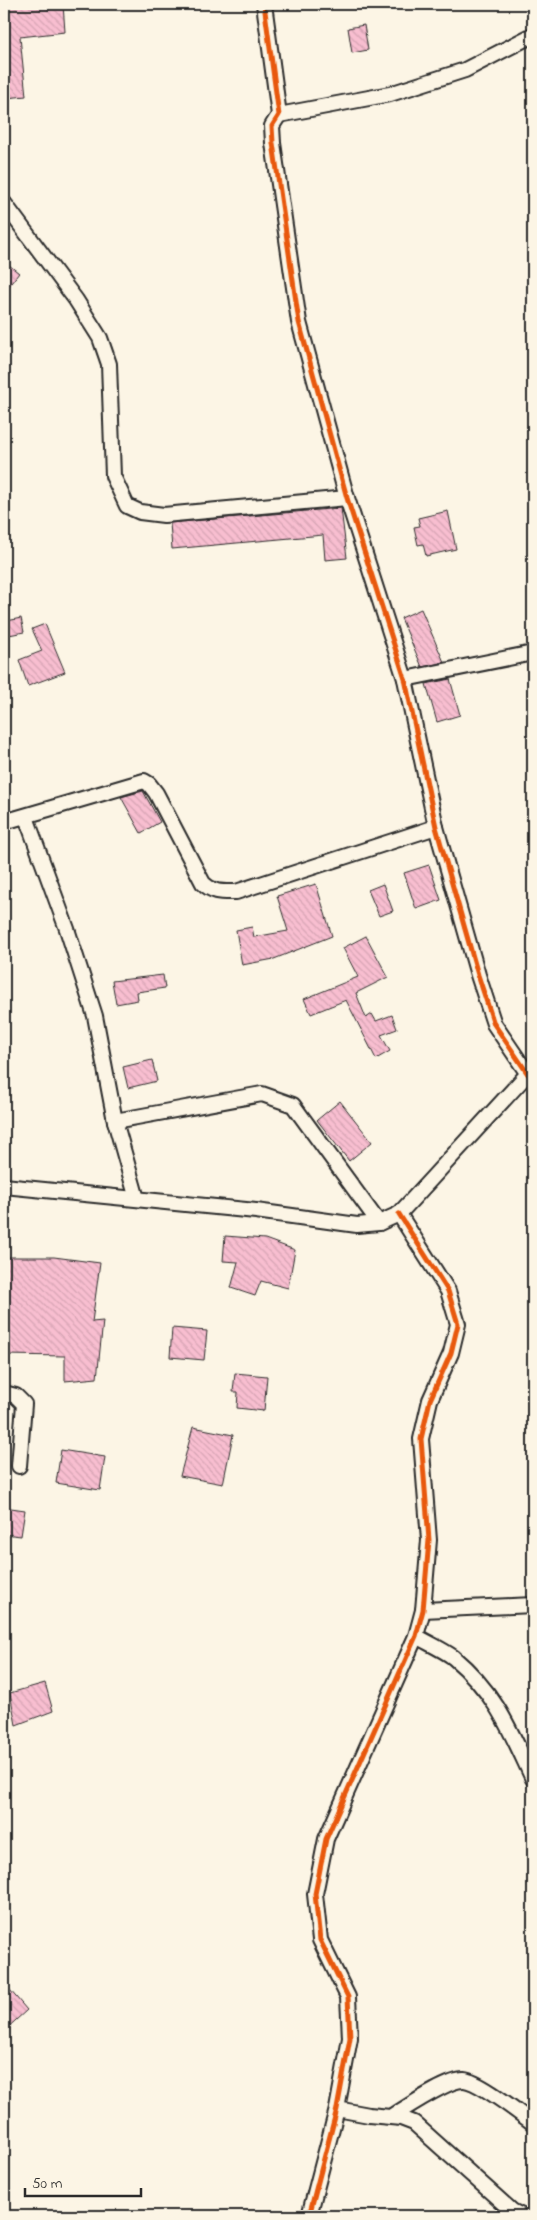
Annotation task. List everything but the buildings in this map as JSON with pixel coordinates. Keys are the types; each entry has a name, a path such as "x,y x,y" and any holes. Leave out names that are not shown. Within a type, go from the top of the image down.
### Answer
{"street":[{"path":"4,1186 357,1224 379,1223 399,1214 531,1071 494,1024 478,976 436,827 405,679 347,498 299,322 273,143 272,126 279,115 264,4"},
{"path":"279,115 390,94 465,70 533,34"},
{"path":"4,204 76,300 100,338 109,364 113,476 127,506 140,512 164,515 347,498"},
{"path":"405,679 533,653"},
{"path":"4,822 144,781 156,793 203,883 210,889 218,892 236,892 436,827"},
{"path":"26,817 67,930 95,1016 115,1121 137,1199"},
{"path":"115,1121 262,1094 281,1100 293,1105 379,1223"},
{"path":"309,2216 337,2108 350,2038 348,1997 320,1940 315,1894 326,1839 416,1636 423,1610 430,1540 421,1439 430,1400 451,1353 458,1324 448,1291 399,1214"},
{"path":"4,1393 16,1396 24,1404 19,1466"},
{"path":"423,1610 533,1605"},
{"path":"416,1636 452,1656 479,1682 499,1707 533,1778"},
{"path":"391,2117 450,2083 462,2080 469,2081 489,2092 533,2123"},
{"path":"337,2108 370,2115 401,2118 414,2124 512,2211 522,2216"}],"cycle path":[{"path":"264,4 279,115 272,126 273,143 299,322 347,498 405,679 436,827 478,975 494,1024 528,1074"},
{"path":"309,2216 337,2109 350,2038 348,1997 320,1940 315,1894 326,1839 416,1636 423,1610 429,1540 421,1439 430,1400 451,1353 458,1324 448,1291 399,1214"}]}
